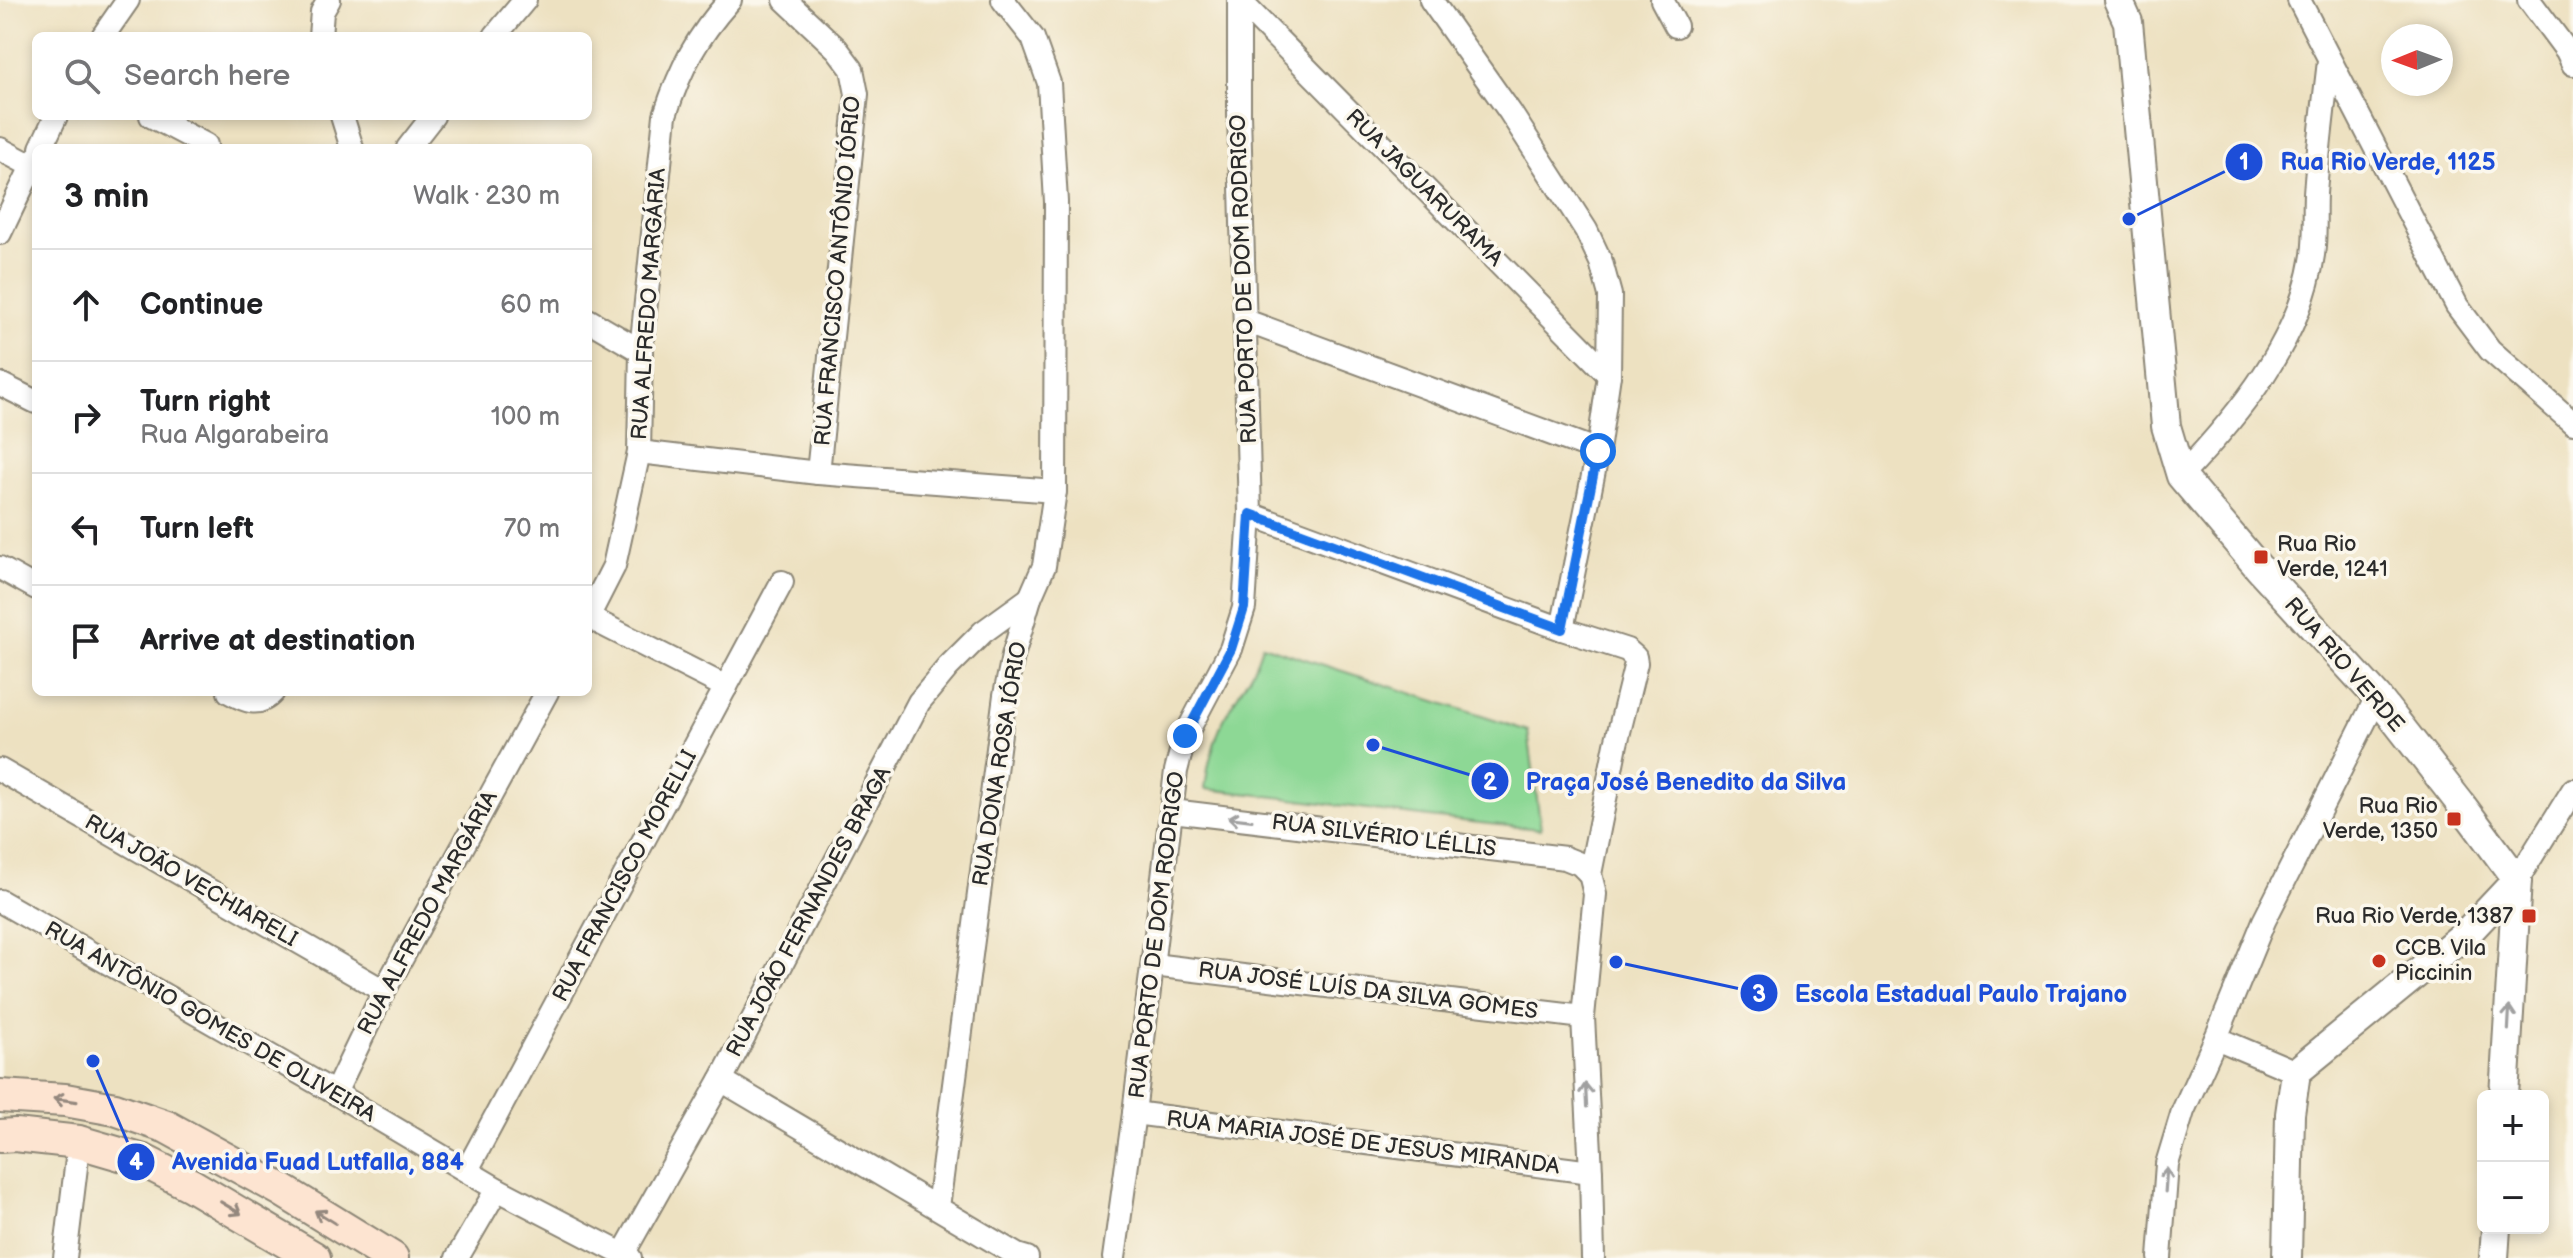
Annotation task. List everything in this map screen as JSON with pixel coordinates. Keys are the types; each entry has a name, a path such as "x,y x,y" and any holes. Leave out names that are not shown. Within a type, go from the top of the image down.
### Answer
{"main road":[{"path":"0,1096 65,1100 115,1109 167,1127 280,1189 392,1258"},
{"path":"0,1136 79,1142 144,1161 191,1185 314,1258"}],"street":[{"path":"106,32 128,0"},
{"path":"320,32 322,12 329,0"},
{"path":"498,32 525,0"},
{"name":"RUA ALFREDO MARGÁRIA","path":"592,609 614,566 639,452 641,351 665,115 677,78 695,42 730,0"},
{"name":"RUA FRANCISCO ANTÔNIO IÓRIO","path":"785,0 837,49 852,69 857,94 818,473"},
{"name":"RUA DONA ROSA IÓRIO","path":"938,1207 1005,695 1030,598 1044,566 1055,491 1056,202 1049,83 1033,38 1003,0"},
{"name":"RUA JAGUARURAMA","path":"1239,0 1609,375"},
{"name":"RUA PORTO DE DOM RODRIGO","path":"1114,1258 1176,771 1185,736 1231,649 1244,608 1250,514 1239,113 1239,0"},
{"path":"1431,0 1510,112 1586,230 1601,262 1610,295 1609,375 1598,451 1562,629"},
{"path":"1662,0 1676,26"},
{"name":"RUA RIO VERDE","path":"2118,0 2128,22 2166,426 2181,476 2259,568 2377,697 2517,880"},
{"path":"2299,0 2457,306 2490,350 2573,423"},
{"path":"2529,0 2567,51 2573,64"},
{"path":"2181,476 2219,436 2258,387 2299,309 2313,255 2316,180 2329,61"},
{"path":"42,144 54,120"},
{"path":"159,120 204,144"},
{"path":"343,120 351,144"},
{"path":"411,144 430,120"},
{"path":"0,149 32,156"},
{"path":"0,233 32,165"},
{"path":"1246,321 1598,451"},
{"path":"592,322 641,351"},
{"path":"0,384 32,400"},
{"path":"639,452 818,473 1055,491"},
{"path":"1250,514 1627,650 1635,657 1590,874 1595,894 1583,1017 1593,1258"},
{"path":"0,568 32,586"},
{"name":"RUA FRANCISCO MORELLI","path":"467,1170 782,582"},
{"name":"RUA JOÃO FERNANDES BRAGA","path":"627,1256 919,702 983,632 1030,598"},
{"path":"592,619 726,687"},
{"path":"238,696 254,703 269,696"},
{"name":"RUA ALFREDO MARGÁRIA","path":"335,1093 384,991 545,696"},
{"path":"2160,1258 2167,1164 2183,1111 2264,921 2377,697"},
{"name":"RUA JOÃO VECHIARELI","path":"0,770 384,991"},
{"path":"2287,1258 2290,1114 2296,1072 2470,930 2564,823 2573,790"},
{"name":"RUA SILVÉRIO LÉLLIS","path":"1172,811 1565,858 1580,864 1590,874"},
{"path":"2504,1090 2517,880"},
{"name":"RUA ANTÔNIO GOMES DE OLIVEIRA","path":"0,901 497,1189 627,1256"},
{"name":"RUA JOSÉ LUÍS DA SILVA GOMES","path":"1153,965 1583,1017"},
{"path":"2216,1038 2296,1072"},
{"path":"721,1080 1017,1255 1027,1258"},
{"name":"RUA MARIA JOSÉ DE JESUS MIRANDA","path":"1134,1113 1591,1172"},
{"path":"65,1258 79,1142"},
{"path":"457,1258 497,1189"},
{"path":"2494,1258 2496,1234"}],"green space":[{"path":"1262,645 1528,731 1541,829 1205,789 1221,725 1253,670"}],"place":[{"name":"Rua Rio Verde, 1125","path":"2129,219"},
{"name":"Rua Rio Verde, 1241","path":"2261,557"},
{"name":"Praça José Benedito da Silva","path":"1373,745"},
{"name":"Rua Rio Verde, 1350","path":"2454,819"},
{"name":"Rua Rio Verde, 1387","path":"2529,916"},
{"name":"CCB. Vila Piccinin","path":"2379,961"},
{"name":"Escola Estadual Paulo Trajano","path":"1616,962"},
{"name":"Avenida Fuad Lutfalla, 884","path":"93,1061"}],"route":[{"path":"1185,736 1231,649 1244,608 1250,514 1562,629 1598,451"}]}
